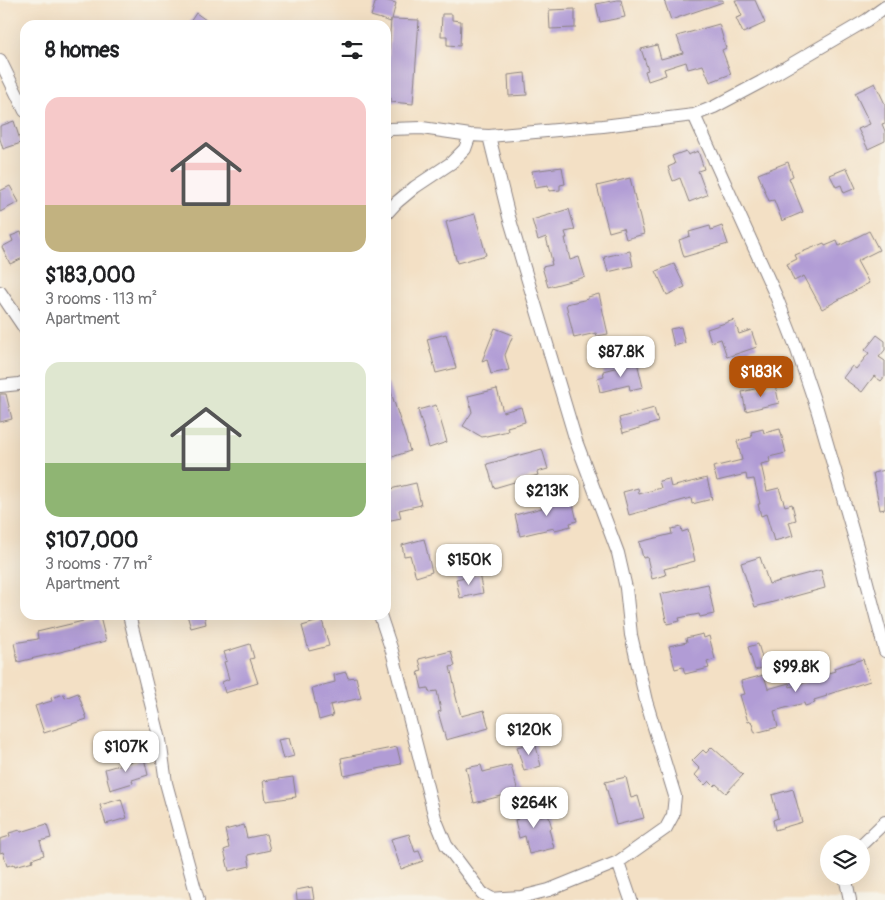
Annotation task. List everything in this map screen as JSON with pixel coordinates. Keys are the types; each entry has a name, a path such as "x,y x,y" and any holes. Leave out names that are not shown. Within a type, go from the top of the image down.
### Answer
{"street":[{"path":"391,129 422,128 470,136 489,136 603,126 694,115 714,107 761,82 867,20 885,7"},
{"path":"0,60 20,101"},
{"path":"694,115 776,296 796,347 817,409 863,567 885,651"},
{"path":"391,209 415,187 451,163 465,149 470,136"},
{"path":"382,620 392,651 435,818 446,845 482,893 492,900 549,890 618,862 666,828 673,815 675,796 646,701 631,635 626,588 618,553 576,441 509,217 489,136"},
{"path":"0,292 20,322"},
{"path":"0,386 20,383"},
{"path":"130,620 160,740 166,783 198,900"},
{"path":"870,836 885,822"},
{"path":"618,862 631,900"},
{"path":"848,885 850,900"}],"building":[{"path":"376,0 384,0 396,3 392,19 419,20 413,104 391,102 391,20 371,16"},
{"path":"621,0 625,17 600,22 596,4"},
{"path":"664,0 723,0 723,2 671,20"},
{"path":"735,0 755,0 765,23 743,33 736,18 742,16"},
{"path":"575,9 575,28 550,29 549,10"},
{"path":"196,13 206,20 191,20"},
{"path":"442,14 452,14 452,20 461,21 460,46 447,45 447,36 441,36"},
{"path":"719,24 726,48 722,50 731,74 710,82 703,65 688,69 686,62 664,69 666,75 648,81 645,71 648,70 641,49 657,45 661,59 683,53 677,36"},
{"path":"525,73 527,95 509,96 508,75"},
{"path":"875,83 885,104 885,123 882,124 885,131 885,141 868,149 858,129 870,124 855,93"},
{"path":"14,121 20,143 3,149 0,139 0,126"},
{"path":"686,151 688,155 698,151 704,169 698,171 707,195 689,202 680,178 673,181 668,167 675,164 672,156"},
{"path":"788,162 793,176 789,178 803,212 782,221 774,200 769,201 758,174"},
{"path":"562,167 565,184 560,185 560,190 549,191 548,186 535,188 532,171"},
{"path":"847,168 856,188 844,193 841,185 836,187 830,175"},
{"path":"630,178 644,234 626,239 623,228 609,232 597,186"},
{"path":"10,186 19,202 0,212 0,191"},
{"path":"569,209 575,230 565,232 570,260 579,257 585,277 548,287 542,267 552,265 552,261 546,237 538,240 532,220"},
{"path":"475,214 486,255 457,263 446,222"},
{"path":"710,226 711,230 722,226 728,244 684,257 679,240 690,236 689,232"},
{"path":"869,231 879,250 857,261 869,283 822,309 804,276 794,281 787,264 797,259 795,255 824,243 825,246 837,241 839,246"},
{"path":"20,232 20,259 10,264 2,247 13,241 11,236"},
{"path":"630,251 633,266 608,272 604,257"},
{"path":"674,264 685,287 667,295 656,271"},
{"path":"599,294 608,334 597,336 596,333 574,338 566,304 588,299 588,297"},
{"path":"734,320 739,334 751,330 757,347 727,357 721,339 711,342 707,329"},
{"path":"681,327 685,343 674,346 670,329"},
{"path":"495,328 513,335 505,355 509,370 491,374 487,359 482,361"},
{"path":"446,334 456,368 436,373 427,339"},
{"path":"877,335 885,341 885,350 879,357 885,361 885,376 881,381 874,376 862,392 843,378 852,366 856,369 869,353 865,350"},
{"path":"637,362 643,387 630,390 629,385 600,392 597,378 604,376 603,371"},
{"path":"775,384 779,403 746,411 742,392"},
{"path":"497,389 503,412 521,407 525,422 507,427 508,431 482,437 463,426 472,412 468,396"},
{"path":"391,392 410,451 391,457"},
{"path":"0,394 6,394 12,419 0,422"},
{"path":"436,405 447,442 429,448 418,410"},
{"path":"654,408 658,422 623,433 619,418"},
{"path":"763,429 764,433 780,429 786,453 769,457 770,462 761,464 767,491 779,488 785,506 792,504 796,520 789,522 793,536 774,541 766,514 761,516 754,479 747,480 746,474 717,481 713,467 742,460 737,441 752,437 751,432"},
{"path":"542,449 548,469 537,472 538,475 494,488 487,464"},
{"path":"885,470 885,509 880,510 873,473"},
{"path":"707,478 712,499 692,504 691,498 629,515 623,492 638,488 639,494 661,488 659,481 669,479 671,487"},
{"path":"416,483 421,505 399,510 401,518 391,520 391,489"},
{"path":"560,498 561,502 572,500 577,521 570,523 571,526 520,536 515,515 542,508 541,503"},
{"path":"681,527 682,532 688,530 695,561 664,569 666,575 652,579 647,557 643,558 639,542 672,534 671,529"},
{"path":"424,539 432,572 416,577 410,555 404,556 402,545"},
{"path":"760,557 769,584 821,570 825,588 755,607 741,563"},
{"path":"479,574 483,593 460,598 456,579"},
{"path":"708,584 714,614 700,617 699,614 679,618 680,621 667,624 660,594"},
{"path":"87,620 101,620 106,641 18,662 14,643 38,639 37,632"},
{"path":"189,620 205,620 206,624 191,628"},
{"path":"322,620 329,646 309,651 302,626"},
{"path":"703,634 704,638 709,636 715,659 707,662 709,668 685,674 683,667 675,669 669,646 687,642 686,638"},
{"path":"250,644 254,658 250,659 258,683 225,693 222,682 229,679 224,662 227,661 224,652"},
{"path":"758,644 765,667 755,670 748,647"},
{"path":"451,651 455,666 450,667 461,716 484,710 489,728 446,740 438,712 441,711 437,691 429,692 428,688 422,689 418,672 422,671 419,659"},
{"path":"863,659 870,681 826,695 814,700 815,703 805,706 804,703 774,711 778,727 755,733 751,721 748,722 740,695 745,694 741,681 764,675 768,689 789,683 790,687 835,671 834,668"},
{"path":"346,672 348,678 356,677 361,698 330,705 333,716 319,720 312,688 335,682 334,675"},
{"path":"78,693 87,719 44,733 35,706 52,701 51,698 64,694 65,698"},
{"path":"289,738 294,756 283,759 278,740"},
{"path":"535,742 541,766 524,771 517,747"},
{"path":"397,747 401,764 344,776 341,758"},
{"path":"712,747 743,775 726,793 716,784 714,786 709,781 705,785 695,775 700,769 692,761 703,750 706,753"},
{"path":"144,758 148,775 132,780 133,783 110,790 105,769"},
{"path":"481,765 483,772 511,765 519,796 506,798 505,795 474,803 466,768"},
{"path":"293,777 296,797 266,801 263,781"},
{"path":"626,777 631,798 638,796 644,818 616,825 605,782"},
{"path":"793,789 802,822 775,830 773,820 778,818 772,795"},
{"path":"121,799 127,818 106,824 100,805"},
{"path":"533,803 534,811 539,810 541,816 548,814 552,828 549,829 554,848 529,854 525,836 519,838 515,820 518,819 515,808"},
{"path":"47,824 51,838 40,841 44,855 32,859 33,861 15,866 14,864 7,866 3,852 0,853 0,839 10,836 9,833 20,830 21,832"},
{"path":"244,825 247,838 266,834 270,850 248,855 250,866 229,871 224,850 229,848 225,830"},
{"path":"409,834 415,852 419,851 423,861 401,869 391,839"},
{"path":"312,887 314,900 297,900 296,890"}]}
